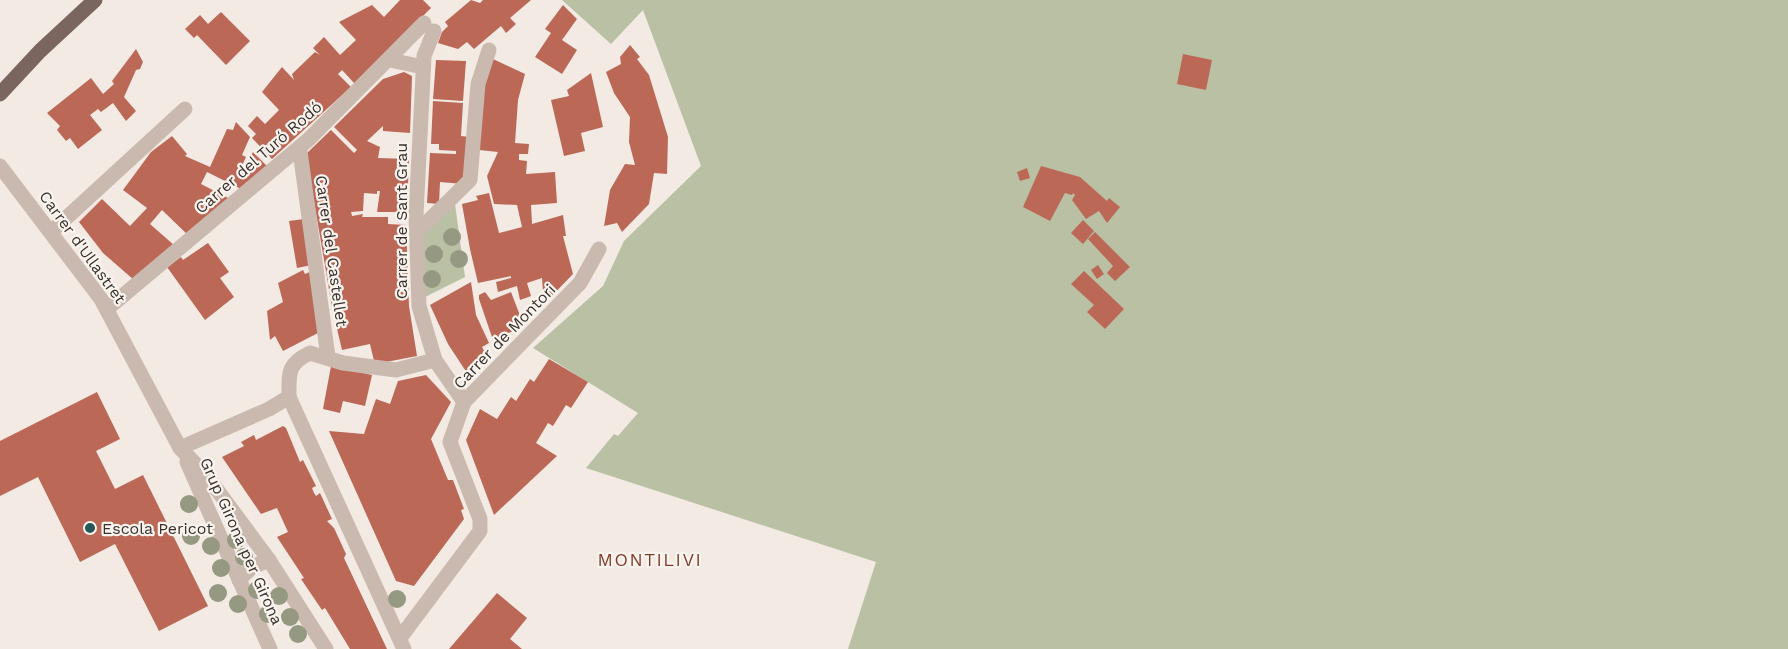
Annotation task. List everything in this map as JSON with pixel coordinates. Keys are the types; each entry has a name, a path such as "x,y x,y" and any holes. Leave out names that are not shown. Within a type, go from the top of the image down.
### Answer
{"main road":[{"path":"0,94 40,51 96,0"}],"street":[{"name":"Carrer del Turó Rodó","path":"107,309 308,140 390,60 429,27"},
{"name":"Carrer de Sant Grau","path":"429,27 423,67 417,232 419,306 435,360 464,402"},
{"path":"417,232 470,180 478,84 489,50"},
{"path":"390,60 423,67"},
{"path":"52,231 186,109"},
{"name":"Carrer del Castellet","path":"300,151 328,357"},
{"name":"Carrer d'Ullastret","path":"0,166 52,231 107,309 180,448 206,475 269,560 326,649"},
{"name":"Carrer de Montori","path":"402,643 480,531 480,519 450,442 464,402 580,283 599,249"},
{"path":"402,643 289,397 289,371 298,359 310,353 343,363 396,370 435,360"},
{"path":"180,448 269,409 289,397"},
{"name":"Grup Girona per Girona","path":"180,448 270,649"},
{"path":"239,580 252,567 269,560"}],"green space":[{"path":"562,0 1788,0 1788,649 848,649 876,562 586,468 614,434 618,436 638,413 533,348 603,286 624,241 701,166 643,10 611,44"},
{"path":"455,204 465,277 421,299 418,233"}],"building":[{"path":"400,0 423,0 431,8 355,84 342,70 338,74 351,87 272,159 252,138 256,134 248,126 257,116 265,124 279,110 262,92 282,67 294,80 292,74 315,52 320,55 313,48 324,37 340,55 356,40 339,22 372,5 384,17"},
{"path":"471,0 480,3 483,0 531,0 510,18 516,24 506,33 501,26 474,49 467,42 458,49 438,43 442,32 448,26 445,22"},
{"path":"563,5 577,19 562,40 577,50 562,74 535,57 551,33 545,29"},
{"path":"221,12 250,41 226,65 197,35 194,38 185,29 200,15 208,24"},
{"path":"630,45 640,57 637,59 649,75 668,137 667,174 654,173 649,204 622,232 617,223 604,226 610,190 625,164 635,165 629,142 630,117 614,93 606,72 621,64 620,57"},
{"path":"136,49 143,62 140,69 136,70 124,97 136,111 126,121 113,103 101,112 98,109 90,115 102,130 78,149 70,138 66,141 57,130 60,126 47,113 91,78 103,94 114,84 112,81"},
{"path":"1183,54 1212,60 1206,90 1177,84"},
{"path":"493,59 525,74 518,100 515,143 529,144 528,154 519,154 519,160 527,161 526,174 555,172 557,203 531,205 532,224 563,215 566,236 563,236 573,274 544,304 542,278 527,283 531,296 520,300 517,286 498,292 496,282 511,278 511,276 478,283 470,249 462,204 478,200 476,196 489,193 499,233 522,227 517,205 494,204 487,176 498,152 479,150 483,88"},
{"path":"436,60 466,61 463,101 433,99"},
{"path":"404,72 412,76 410,133 383,131 383,126 367,141 380,147 378,158 409,159 407,212 377,212 380,191 377,191 377,194 364,193 363,211 351,212 352,216 363,214 362,217 388,217 388,224 406,225 409,306 417,356 386,362 374,361 370,344 342,350 333,312 339,311 338,306 332,307 306,154 331,130 354,153 357,150 334,127 383,79"},
{"path":"591,73 603,127 581,133 585,151 564,156 551,100 569,96 567,90"},
{"path":"433,101 463,103 461,136 469,137 463,184 440,182 439,204 427,203 430,153 456,154 456,151 439,150 439,144 431,144"},
{"path":"236,122 250,137 242,155 246,157 239,172 242,174 253,152 267,166 243,190 207,172 201,184 232,200 189,236 162,210 150,224 175,246 134,280 103,253 79,222 102,199 130,226 147,208 123,190 151,152 172,136 187,154 185,156 210,167 227,129 233,130"},
{"path":"1041,166 1080,177 1107,201 1109,198 1120,207 1107,223 1099,211 1086,219 1072,200 1075,195 1073,193 1072,195 1065,193 1050,221 1023,207"},
{"path":"1027,168 1030,178 1020,181 1017,172"},
{"path":"304,219 312,265 297,268 289,221"},
{"path":"1083,220 1094,231 1083,244 1071,233"},
{"path":"1095,232 1130,267 1115,281 1107,273 1113,266 1088,239"},
{"path":"208,243 229,272 220,278 234,297 205,320 167,267 181,257 183,260"},
{"path":"1098,265 1104,274 1097,279 1091,270"},
{"path":"303,270 305,274 312,271 318,333 283,351 275,336 270,340 267,311 283,302 278,283"},
{"path":"1084,271 1124,309 1105,329 1087,312 1094,305 1071,284"},
{"path":"471,282 476,315 489,343 482,347 488,358 467,373 448,344 430,305"},
{"path":"485,292 491,300 511,292 524,326 493,340 479,299 479,295"},
{"path":"549,359 588,382 571,408 566,405 553,426 548,423 536,443 557,456 494,515 466,440 480,409 497,419 511,397 516,401 530,379 534,382"},
{"path":"331,366 372,375 365,406 343,401 340,413 323,409"},
{"path":"426,375 451,402 431,439 448,480 453,480 464,509 461,510 464,519 414,586 396,581 329,431 364,434 376,399 390,404 398,381"},
{"path":"97,392 120,439 96,451 115,489 143,475 208,606 159,631 115,544 80,562 38,477 0,496 0,441"},
{"path":"283,426 286,428 300,462 303,460 316,486 312,488 314,493 316,496 320,493 332,519 327,521 334,528 346,554 344,558 387,649 350,649 325,608 322,610 301,579 304,578 277,537 288,532 277,508 261,514 222,457 244,446 241,442 254,435 256,440"},
{"path":"497,593 527,618 510,639 522,649 449,649"}],"place":[{"name":"Escola Pericot","path":"90,528"}],"district":[{"name":"MONTILIVI","path":"650,560"}]}
